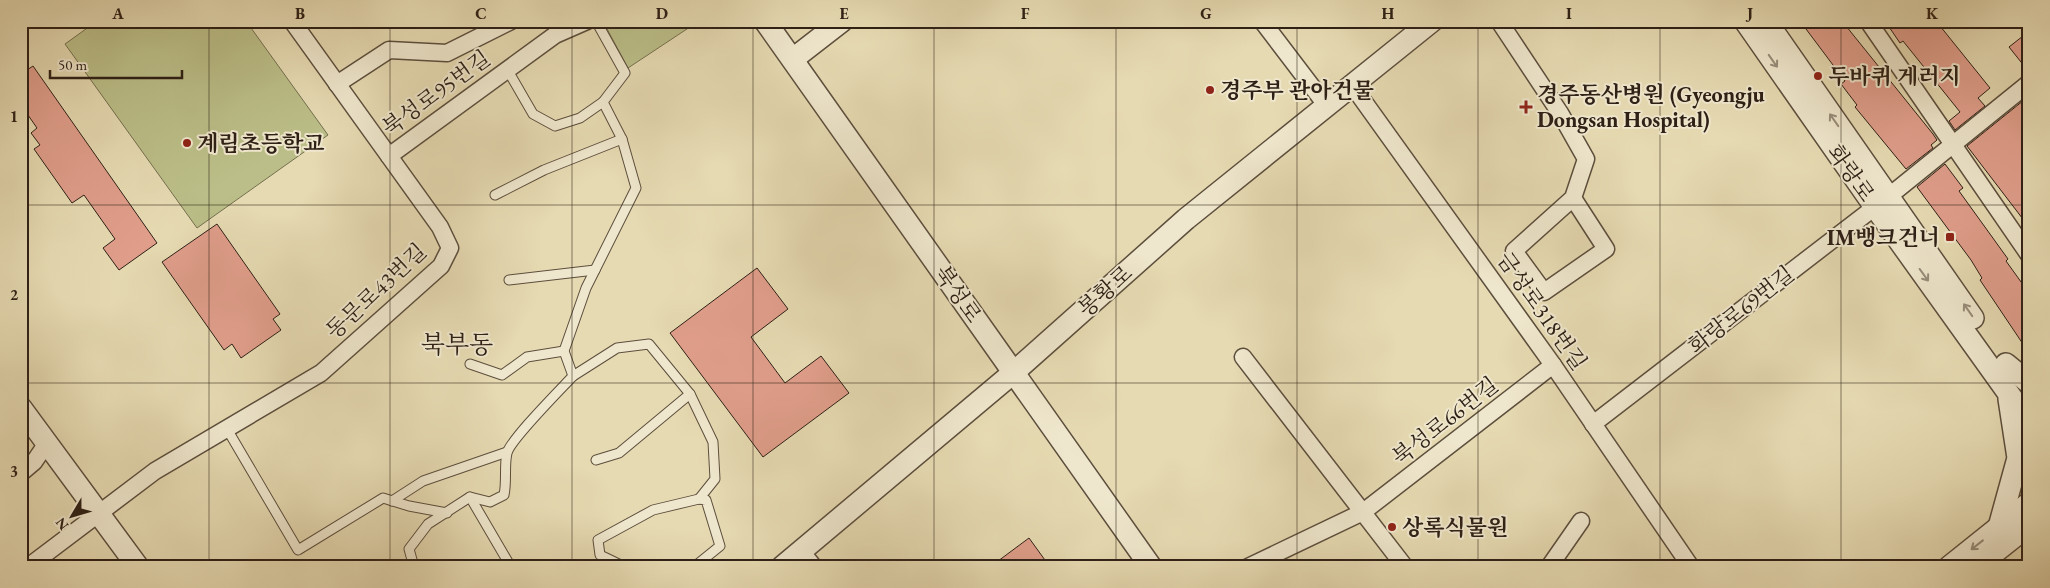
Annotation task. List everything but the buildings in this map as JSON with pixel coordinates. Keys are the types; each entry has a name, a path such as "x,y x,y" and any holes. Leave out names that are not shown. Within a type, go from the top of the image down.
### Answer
{"street":[{"path":"337,84 389,50 447,53 511,21"},
{"name":"북성로95번길","path":"389,156 555,35 587,21"},
{"name":"북성로","path":"765,21 1152,567"},
{"path":"793,59 842,21"},
{"path":"1262,21 1326,105"},
{"name":"봉황로","path":"782,567 808,559 1186,219 1432,21"},
{"path":"1499,21 1560,113 1586,159 1573,198 1514,251 1544,292 1606,249 1573,198"},
{"name":"화랑로","path":"1745,21 1881,202 2004,373 2029,422"},
{"name":"화랑로","path":"1766,21 1881,202"},
{"path":"1868,21 2029,255"},
{"name":"동문로43번길","path":"28,567 98,512 155,471 321,373 441,266 450,248 440,227 293,22"},
{"name":"화랑로69번길","path":"1593,424 1881,202 2029,83"},
{"name":"금성로318번길","path":"1352,84 1553,365 1683,564"},
{"path":"1243,357 1405,567"},
{"name":"북성로66번길","path":"1248,567 1364,512 1553,365"},
{"path":"2004,373 2029,383"},
{"path":"2004,373 2012,409 2018,458 2012,536"},
{"name":"화랑로","path":"2004,373 2029,396"},
{"path":"21,408 138,567"},
{"path":"21,473 34,462 47,443"},
{"path":"1976,567 2012,536 2029,503"},
{"path":"1549,567 1581,521"},
{"path":"1949,567 2012,536 2029,525"}],"lane":[{"path":"507,69 533,114 555,126 580,118 603,102 625,73 596,21"},
{"path":"573,376 564,351 586,288 636,188 622,139 603,102"},
{"path":"496,195 544,170 622,139"},
{"path":"509,280 595,270"},
{"path":"392,501 423,481 507,452 537,413 573,376 618,348 649,344 690,394 713,442 715,479 699,499"},
{"path":"470,364 502,375 527,357 564,351"},
{"path":"596,460 619,453 690,394"},
{"path":"227,428 298,550 383,498 447,513"},
{"path":"414,567 409,549 428,524 470,497 490,502 504,496 507,482 507,452"},
{"path":"470,497 511,567"},
{"path":"625,567 600,555 598,540 653,510 699,499 706,500 720,546 694,567"}],"green space":[{"path":"97,21 246,21 328,135 197,228 65,44"},
{"path":"608,21 699,21 628,68 606,27"}],"place":[{"name":"두바퀴 게러지","path":"1818,76"},
{"name":"경주부 관아건물","path":"1210,90"},
{"name":"경주동산병원 (Gyeongju Dongsan Hospital)","path":"1526,107"},
{"name":"계림초등학교","path":"187,143"},
{"name":"IM뱅크건너","path":"1950,237"},
{"name":"상록식물원","path":"1392,527"}],"district":[{"name":"북부동","path":"457,344"}]}
